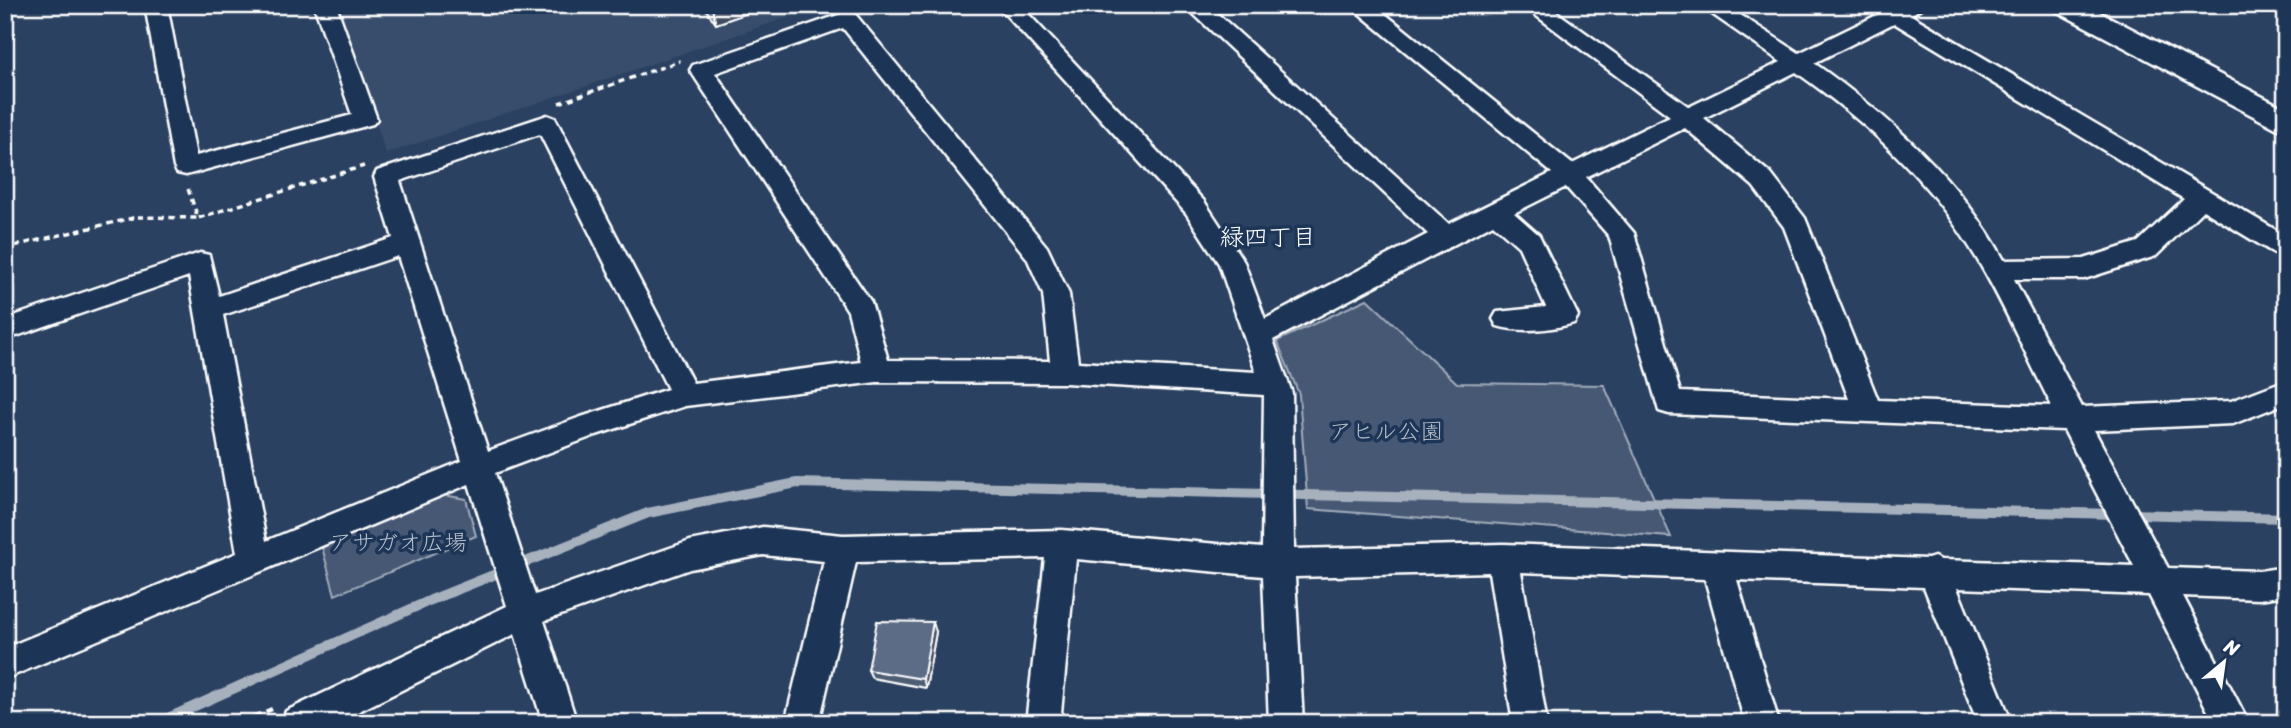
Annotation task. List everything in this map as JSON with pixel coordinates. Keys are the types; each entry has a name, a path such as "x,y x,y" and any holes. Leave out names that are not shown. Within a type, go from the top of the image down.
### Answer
{"street":[{"path":"156,5 186,167 365,119 325,5"},
{"path":"1008,5 1195,207 1231,262 1278,393 1278,563 1286,723"},
{"path":"1195,5 1446,236"},
{"path":"1360,5 1570,175 1621,233 1669,403 2074,419 2233,412 2286,391"},
{"path":"1533,5 1687,117 1762,180 1796,224 1868,411"},
{"path":"1710,5 1798,62 1897,142 1943,190 1996,270 2232,723"},
{"path":"2065,5 2286,121"},
{"path":"1259,335 1446,236 1798,62 1895,8 2286,248"},
{"path":"877,371 861,309 701,70 847,19 1038,254 1056,294 1065,372"},
{"path":"560,723 386,177 547,123 685,395"},
{"path":"1996,270 2084,269 2147,249 2201,197"},
{"path":"1496,212 1530,242 1564,316 1507,319"},
{"path":"208,310 407,243"},
{"path":"5,330 200,262 254,562"},
{"path":"5,664 478,467 589,426 685,395 877,371 1065,372 1275,384"},
{"path":"298,723 526,613 690,555 763,541 843,549 1062,544 1278,563 1503,558 1934,571 2259,585 2286,581"},
{"path":"1044,723 1062,544"},
{"path":"802,723 843,549"},
{"path":"1503,558 1530,723"},
{"path":"1717,565 1762,723"},
{"path":"1934,571 1995,723"}],"path":[{"path":"553,105 681,60"},
{"path":"5,248 137,216 198,218 368,164"},
{"path":"186,167 185,178 198,218"}],"shaded area":[{"path":"338,5 824,5 386,154"}],"green space":[{"name":"アヒル公園","path":"1367,299 1457,383 1604,385 1671,537 1308,509 1299,394 1277,341"},
{"name":"アサガオ広場","path":"443,495 466,499 476,536 335,595 322,547"}],"building":[{"path":"877,621 933,622 923,679 868,670"}],"waterway":[{"path":"157,723 431,600 648,513 797,483 2116,514"},
{"path":"2130,514 2286,518"}],"district":[{"name":"緑四丁目","path":"1268,237"}]}
